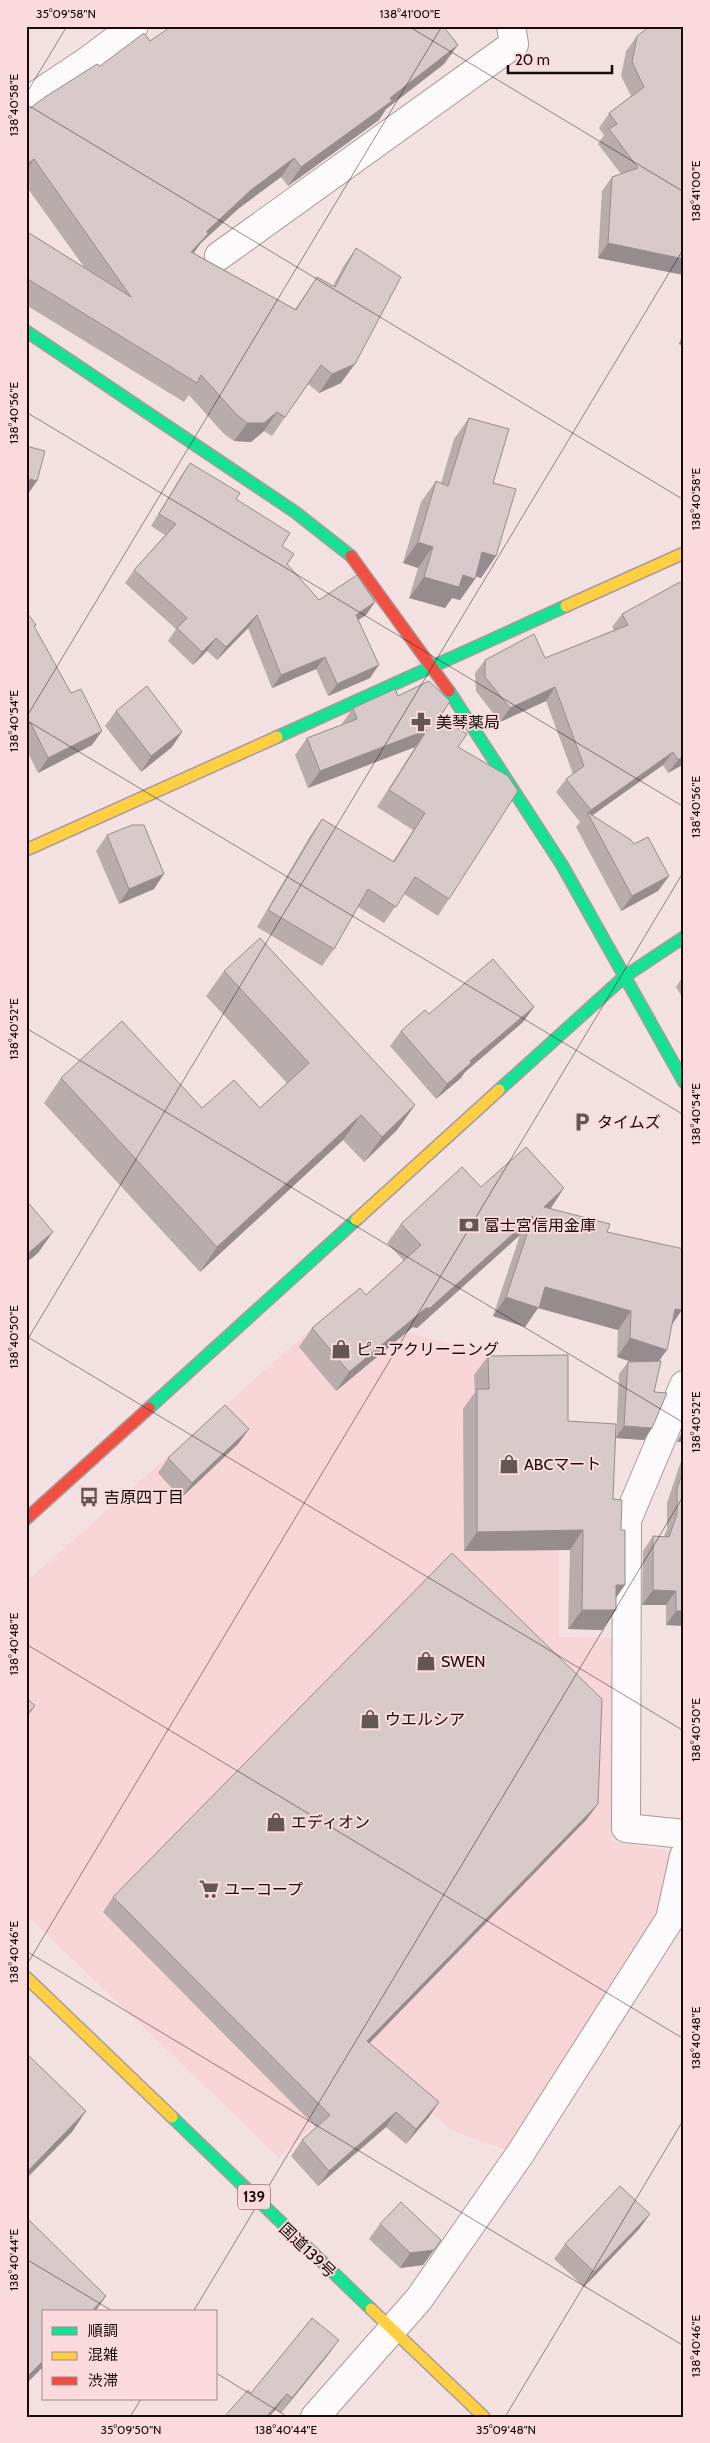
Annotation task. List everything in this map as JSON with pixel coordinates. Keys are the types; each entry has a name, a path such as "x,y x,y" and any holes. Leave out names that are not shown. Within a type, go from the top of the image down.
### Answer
{"main road":[{"path":"26,331 295,512 350,555 433,667 562,865 684,1082"},
{"path":"26,850 684,554"},
{"path":"26,1519 624,977 684,937"},
{"name":"国道139号","path":"26,1976 484,2417"}],"street":[{"path":"26,102 90,60 134,26"},
{"path":"219,256 514,44 511,26"},
{"path":"684,1385 627,1520 626,1828 684,1834"},
{"path":"315,2417 418,2299 520,2154 677,1913 684,1856"}],"shaded area":[{"path":"348,1296 377,1324 559,1374 559,1637 614,1638 612,1841 678,1853 661,1911 509,2151 453,2131 376,2066 279,2158 26,1914 26,1582"}],"building":[{"path":"172,26 443,26 458,45 390,98 392,101 301,167 294,158 251,190 207,231 208,234 191,252 296,310 317,277 335,287 356,248 401,277 355,364 332,374 321,365 285,417 277,412 264,423 247,423 237,415 201,375 197,383 26,278 26,231 131,297 34,159 26,165 26,111 97,64 100,66 144,33 150,41"},
{"path":"650,26 684,26 684,259 608,243 612,177 638,168 609,129 617,124 609,113 644,87 632,62 637,36"},
{"path":"469,418 509,429 493,483 516,489 496,556 482,552 475,579 463,575 459,587 424,577 433,547 418,542 436,481 448,486"},
{"path":"26,446 45,451 37,481 30,479 26,493"},
{"path":"190,463 240,493 236,499 290,533 282,546 294,554 287,564 319,600 357,575 375,602 356,615 379,665 337,684 325,657 281,675 257,615 226,647 216,638 202,652 177,628 187,618 134,570 176,524 159,514"},
{"path":"684,581 684,756 678,760 673,752 591,810 566,779 584,766 555,687 510,708 485,677 485,660 534,634 545,658 628,625 622,614"},
{"path":"26,611 36,625 34,626 71,693 81,689 102,731 48,758 30,722 26,724"},
{"path":"429,681 450,701 440,717 467,734 458,747 508,776 518,791 449,899 415,877 396,907 368,889 334,949 268,910 322,819 394,862 425,813 389,790 427,730 320,771 307,738 357,719 353,708 395,689 398,696"},
{"path":"147,686 182,732 151,756 116,711"},
{"path":"587,812 631,840 634,844 648,837 669,876 632,896"},
{"path":"132,825 144,825 164,874 129,889 107,835"},
{"path":"260,938 415,1105 382,1137 361,1115 217,1247 61,1078 122,1021 202,1108 234,1080 260,1108 309,1063 224,971"},
{"path":"493,959 534,1007 470,1061 471,1063 447,1084 401,1031 425,1010 429,1014"},
{"path":"526,1147 564,1188 544,1207 610,1224 607,1232 684,1249 684,1303 682,1310 675,1309 667,1350 630,1338 631,1311 545,1287 539,1308 506,1297 533,1216 430,1308 426,1308 349,1372 312,1328 360,1288 366,1295 421,1245 401,1224 462,1167 481,1187"},
{"path":"26,1200 53,1232 26,1255"},
{"path":"568,1355 568,1421 616,1424 613,1499 622,1500 621,1530 625,1530 625,1585 616,1585 616,1610 582,1610 583,1530 477,1532 477,1389 489,1389 488,1356"},
{"path":"661,1361 654,1392 667,1393 652,1428 624,1426 628,1362"},
{"path":"225,1405 249,1429 192,1483 168,1458"},
{"path":"684,1469 684,1611 676,1611 676,1591 653,1590 653,1536 669,1537 677,1514 677,1488"},
{"path":"452,1553 602,1699 598,1804 367,2041 439,2102 416,2129 396,2112 329,2171 302,2140 330,2115 113,1897"},
{"path":"26,1697 35,1706 26,1715"},
{"path":"26,2053 86,2111 26,2173"},
{"path":"620,2186 650,2214 594,2272 565,2244"},
{"path":"401,2202 441,2240 434,2250 410,2253 380,2224"},
{"path":"26,2217 106,2296 93,2310 42,2310 42,2362 26,2378"},
{"path":"312,2318 339,2340 292,2398 287,2394 266,2417 224,2417 248,2390 251,2393"}],"traffic: fast":[{"path":"26,331 295,512 351,556"},
{"path":"277,737 566,606"},
{"path":"449,691 562,865 684,1082"},
{"path":"499,1090 624,977 684,937"},
{"path":"149,1408 356,1220"},
{"path":"172,2117 371,2309"}],"traffic: slow":[{"path":"566,606 684,553"},
{"path":"26,850 277,737"},
{"path":"356,1220 499,1090"},
{"path":"26,1977 172,2117"},
{"path":"371,2309 484,2417"}],"traffic: jam":[{"path":"351,556 449,691"},
{"path":"26,1519 149,1408"}],"place":[{"name":"美琴薬局","path":"421,722"},
{"name":"タイムズ","path":"582,1122"},
{"name":"富士宮信用金庫","path":"469,1225"},
{"name":"ピュアクリーニング","path":"341,1349"},
{"name":"ABCマート","path":"509,1464"},
{"name":"吉原四丁目","path":"89,1497"},
{"name":"SWEN","path":"426,1661"},
{"name":"ウエルシア","path":"370,1719"},
{"name":"エディオン","path":"276,1822"},
{"name":"ユーコープ","path":"209,1889"}]}
